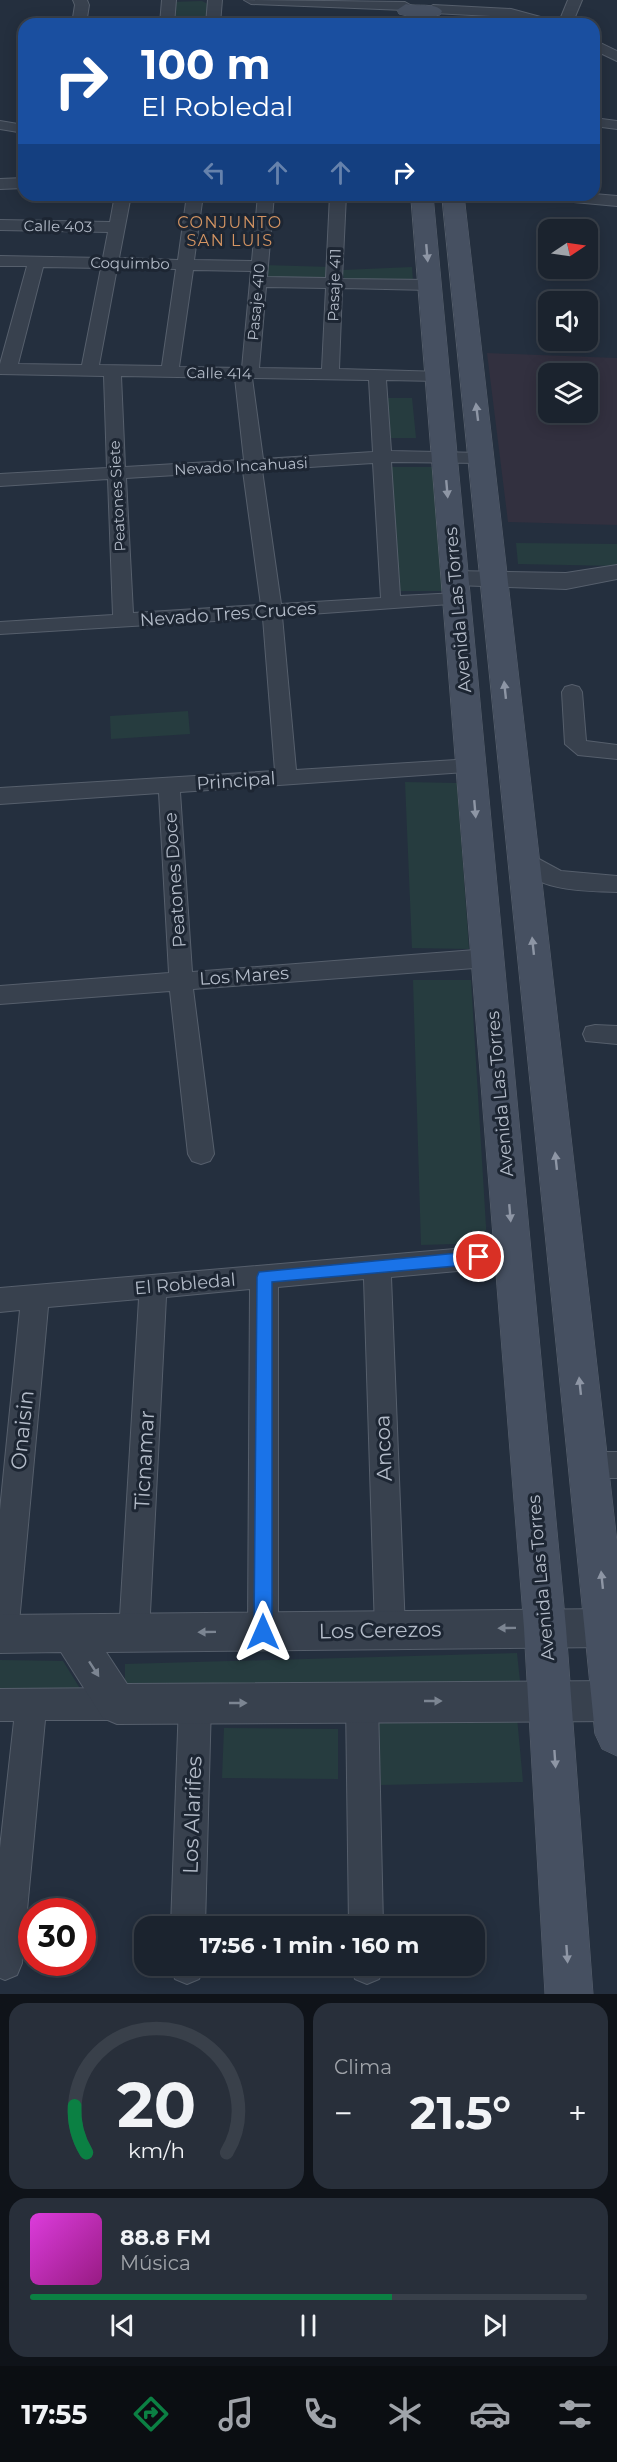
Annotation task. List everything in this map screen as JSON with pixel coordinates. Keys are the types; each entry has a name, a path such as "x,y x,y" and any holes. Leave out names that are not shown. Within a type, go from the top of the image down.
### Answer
{"main road":[{"path":"406,10 420,13 434,10"},
{"name":"Avenida Las Torres","path":"423,201 551,1701 569,1994"},
{"path":"454,201 483,458 510,741 537,987 603,1465 616,1712"},
{"path":"437,367 471,359"},
{"path":"470,754 488,736 510,741"},
{"path":"490,972 502,993 516,995 530,993 537,987"}],"street":[{"path":"80,18 81,0"},
{"path":"168,18 169,0"},
{"path":"213,18 214,0"},
{"path":"251,0 304,8 406,10"},
{"path":"568,18 575,0"},
{"path":"434,10 520,15 531,18"},
{"path":"600,47 617,57"},
{"path":"600,123 617,125"},
{"path":"0,125 18,128"},
{"path":"0,184 18,183"},
{"path":"600,200 617,201"},
{"path":"89,371 122,201"},
{"path":"170,372 194,201"},
{"name":"Pasaje 410","path":"266,201 247,373 253,465 272,611 286,778"},
{"name":"Pasaje 411","path":"330,375 338,201"},
{"name":"Calle 403","path":"0,225 117,227"},
{"name":"Coquimbo","path":"0,261 185,264 334,283 430,285"},
{"path":"4,370 36,262"},
{"name":"Calle 414","path":"4,370 376,375 437,367"},
{"name":"Peatones Siete","path":"112,371 123,621"},
{"path":"376,375 391,604"},
{"name":"Nevado Incahuasi","path":"0,480 382,457 444,455 483,458"},
{"path":"456,588 494,579 566,581 617,572"},
{"name":"Nevado Tres Cruces","path":"0,628 391,604 456,588"},
{"path":"572,692 576,744 586,750 617,752"},
{"name":"Principal","path":"0,796 286,778 470,754"},
{"name":"Peatones Doce","path":"169,785 182,981 201,1154"},
{"path":"524,859 541,872 566,883 617,884"},
{"path":"529,904 547,891 566,883"},
{"name":"Los Mares","path":"0,994 182,981 490,972"},
{"name":"El Robledal","path":"0,1300 513,1255"},
{"name":"Ancoa","path":"376,1267 390,1630"},
{"path":"263,1632 264,1277"},
{"name":"Ticnamar","path":"134,1633 153,1287"},
{"name":"Onaisin","path":"1,1634 35,1297"},
{"name":"Los Cerezos","path":"1,1634 612,1628"},
{"path":"72,1634 117,1704"},
{"path":"5,1963 16,1705 551,1701 616,1712"},
{"path":"362,1702 366,1916"},
{"name":"Los Alarifes","path":"188,1916 195,1703"}],"shaded area":[{"path":"487,353 617,358 617,525 508,522"}],"green space":[{"path":"202,1 208,4 207,18 171,18 172,2"},
{"path":"264,265 331,267 331,279 263,278"},
{"path":"412,267 413,281 344,279 342,270"},
{"path":"385,398 412,398 416,438 388,438"},
{"path":"389,467 432,467 443,591 397,591"},
{"path":"516,543 617,544 617,566 518,564"},
{"path":"188,711 190,734 111,739 110,716"},
{"path":"405,782 457,783 469,949 412,948"},
{"path":"413,980 471,980 487,1243 421,1245"},
{"path":"517,1653 521,1690 125,1689 125,1664"},
{"path":"0,1660 63,1661 81,1690 0,1694"},
{"path":"517,1717 523,1782 381,1785 378,1721"},
{"path":"224,1728 338,1729 338,1779 222,1778"}],"district":[{"name":"CONJUNTO SAN LUIS","path":"230,231"}],"route":[{"path":"263,1632 264,1277 479,1257"}]}
